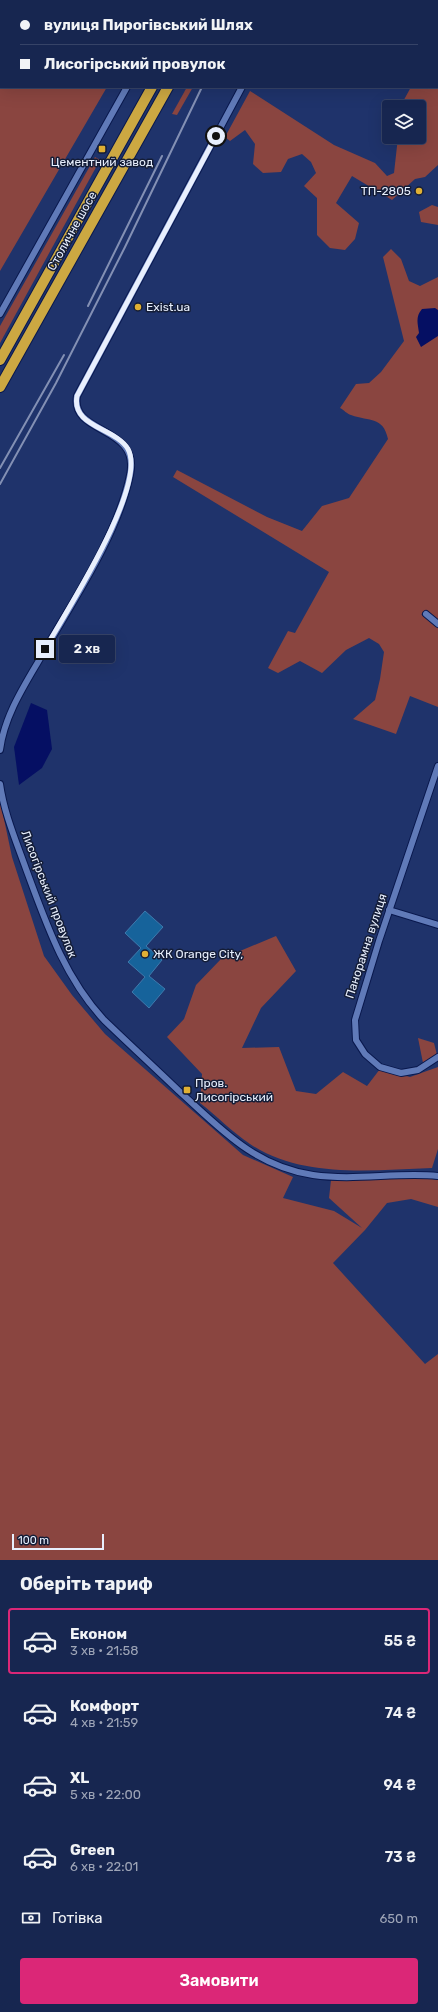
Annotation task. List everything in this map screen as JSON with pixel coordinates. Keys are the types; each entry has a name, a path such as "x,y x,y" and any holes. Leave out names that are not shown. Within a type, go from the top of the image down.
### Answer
{"highway":[{"name":"Столичне шосе","path":"0,360 151,88"},
{"name":"Столичне шосе","path":"0,387 167,88"}],"street":[{"name":"Столичне шосе","path":"0,314 126,88"},
{"path":"0,750 8,720 24,686 113,527 130,475 131,459 124,444 84,418 77,408 76,401 79,390 241,88"},
{"path":"426,614 438,624"},
{"name":"Панорамна вулиця","path":"438,766 389,910 354,1020 356,1040 371,1061 380,1067 401,1073 418,1070 438,1057"},
{"name":"Лисогірський провулок","path":"0,784 6,814 48,929 67,971 94,1009 104,1020 231,1138 260,1158 301,1173 330,1176 420,1174 438,1176"},
{"path":"389,910 438,925"}],"shaded area":[{"path":"0,88 106,88 0,271"},
{"path":"186,88 192,88 177,115 172,114"},
{"path":"410,88 438,88 438,165 425,177 415,179 392,200 352,176 336,203 359,223 355,239 345,250 330,248 317,235 317,198 304,186 316,173 311,162 302,154 288,159 281,172 263,173 253,164 255,144 245,130 230,141 225,137 250,91 334,145 375,163 387,176 394,173 397,144 426,144 426,100 404,100"},
{"path":"95,157 100,160 0,343 0,326"},
{"path":"432,205 438,207 438,225 421,222 419,212"},
{"path":"391,249 401,259 409,281 420,286 438,277 438,707 410,696 396,734 353,719 375,700 380,679 384,652 379,644 369,638 346,650 322,673 300,661 278,673 268,668 288,631 295,633 329,572 173,477 177,470 267,517 302,531 322,506 349,498 388,439 386,432 379,423 350,414 340,408 356,384 369,383 381,372 404,341 383,257"},
{"path":"435,308 438,310 438,336 421,347 416,337 419,333 418,315 422,309"},
{"path":"31,703 47,710 52,749 42,768 19,785 14,747"},
{"path":"0,800 12,857 44,956 72,995 105,1034 243,1155 293,1177 283,1198 334,1211 362,1228 329,1198 331,1180 420,1177 438,1180 438,1207 411,1199 387,1203 365,1230 333,1263 425,1364 438,1354 438,1560 0,1560"},
{"path":"276,936 296,971 261,1008 242,1048 279,1047 296,1091 316,1094 343,1072 367,1086 380,1069 410,1077 438,1067 438,1149 432,1168 362,1171 315,1168 292,1163 271,1155 250,1144 200,1103 202,1074 167,1037 184,1019 196,985 221,959"},
{"path":"418,1038 434,1043 437,1055 423,1063"}],"building":[{"name":"ЖК Orange City,","path":"145,911 163,927 146,946 162,960 149,976 165,989 149,1008 132,992 145,977 128,962 141,948 125,933"}],"railway":[{"path":"0,484 56,383 125,247 202,88"},
{"path":"88,306 162,156"},
{"path":"0,468 64,355"}],"place":[{"name":"Цементний завод","path":"102,149"},
{"name":"ТП-2805","path":"419,191"},
{"name":"Exist.ua","path":"138,307"},
{"name":"ЖК Orange City,","path":"145,954"},
{"name":"Пров. Лисогірський","path":"187,1090"}],"route":[{"path":"45,649 104,547 123,501 130,475 131,459 128,449 118,439 80,414 76,401 79,390 216,136"}]}
